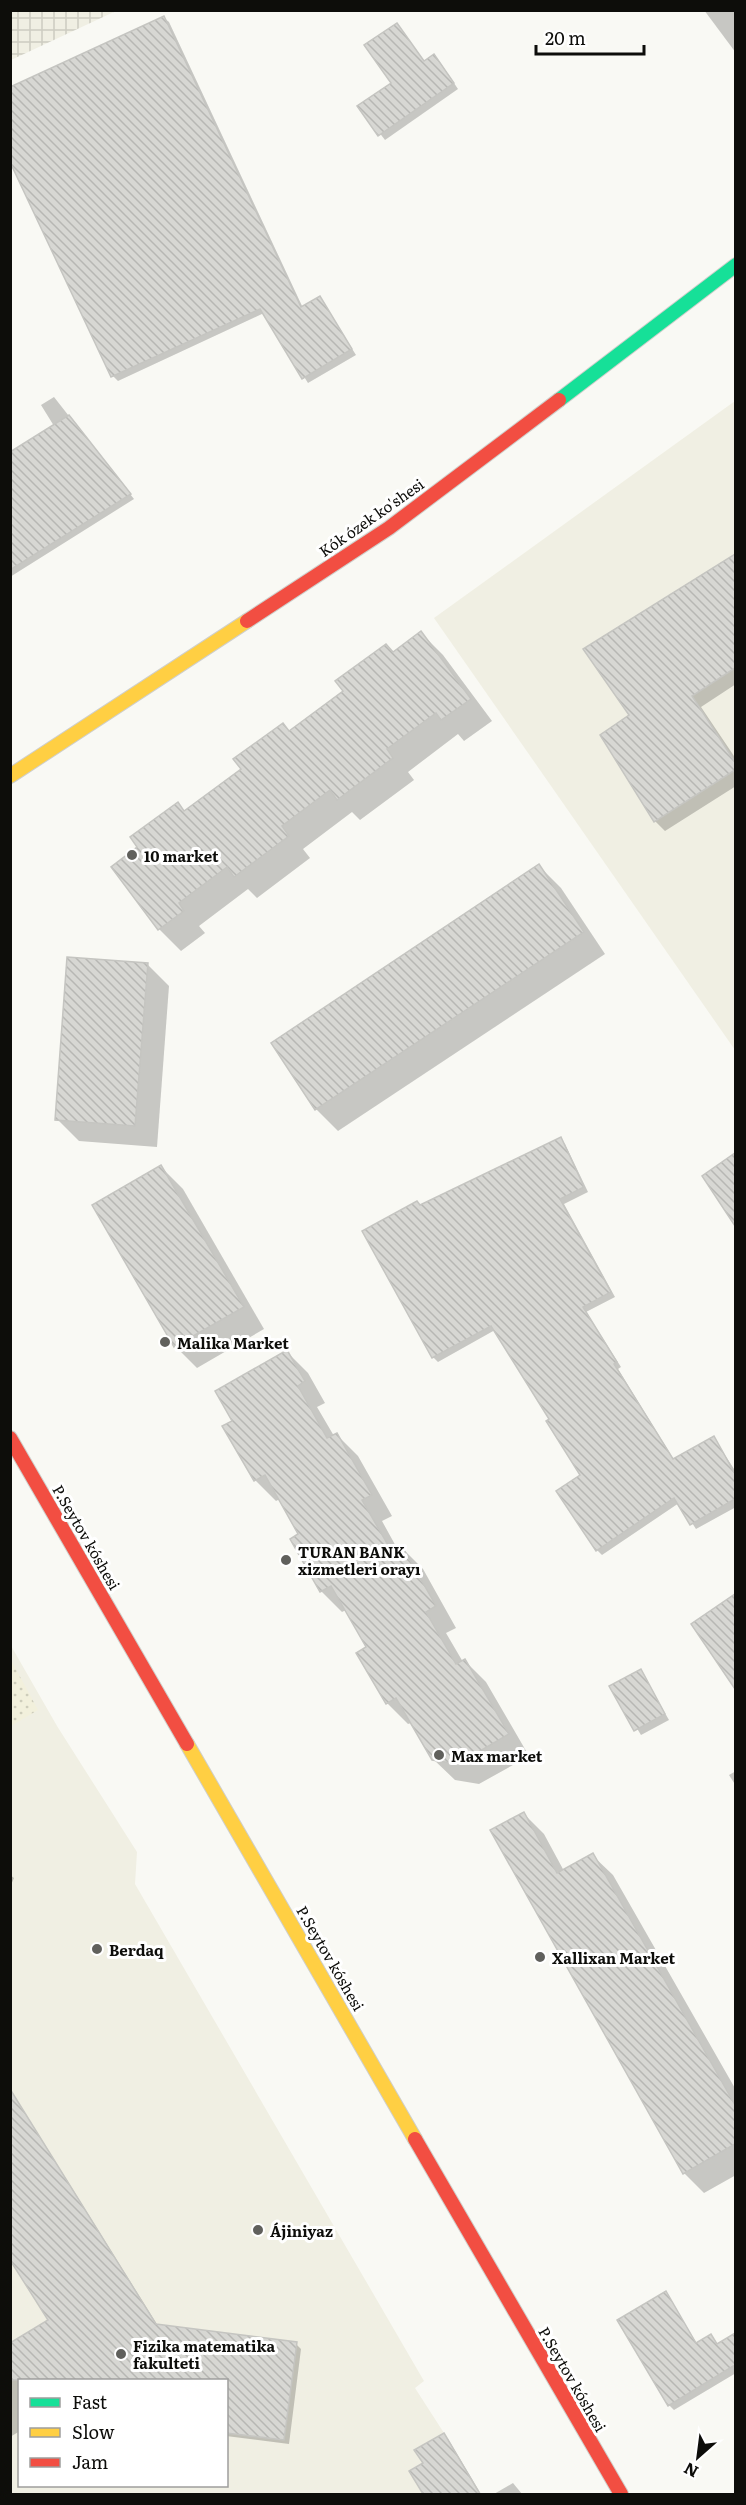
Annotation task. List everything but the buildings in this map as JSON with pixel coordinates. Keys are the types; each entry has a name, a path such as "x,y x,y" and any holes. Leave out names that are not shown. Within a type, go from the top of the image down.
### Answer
{"main road":[{"name":"Kók ózek ko'shesi","path":"10,776 389,528 735,266"},
{"name":"P.Seytov kóshesi","path":"10,1438 621,2494"}],"shaded area":[{"path":"11,10 116,10 116,11 11,60"},
{"path":"735,401 735,1050 434,618"},
{"path":"10,1644 57,1726 137,1852 135,1884 424,2381 415,2388 444,2433 415,2450 423,2463 409,2471 423,2494 11,2494"},
{"path":"11,1660 38,1710 10,1726"}],"traffic: fast":[{"path":"559,400 736,265"}],"traffic: slow":[{"path":"10,776 247,621"},
{"path":"187,1744 415,2139"}],"traffic: jam":[{"path":"247,621 389,528 559,400"},
{"path":"10,1438 187,1744"},
{"path":"415,2139 621,2494"}],"place":[{"name":"10 market","path":"132,855"},
{"name":"Malika Market","path":"165,1342"},
{"name":"TURAN BANK xizmetleri orayı","path":"286,1560"},
{"name":"Max market","path":"439,1755"},
{"name":"Berdaq","path":"97,1949"},
{"name":"Xallixan Market","path":"540,1957"},
{"name":"Ájiniyaz","path":"258,2230"},
{"name":"Fizika matematika fakulteti","path":"121,2354"}]}
